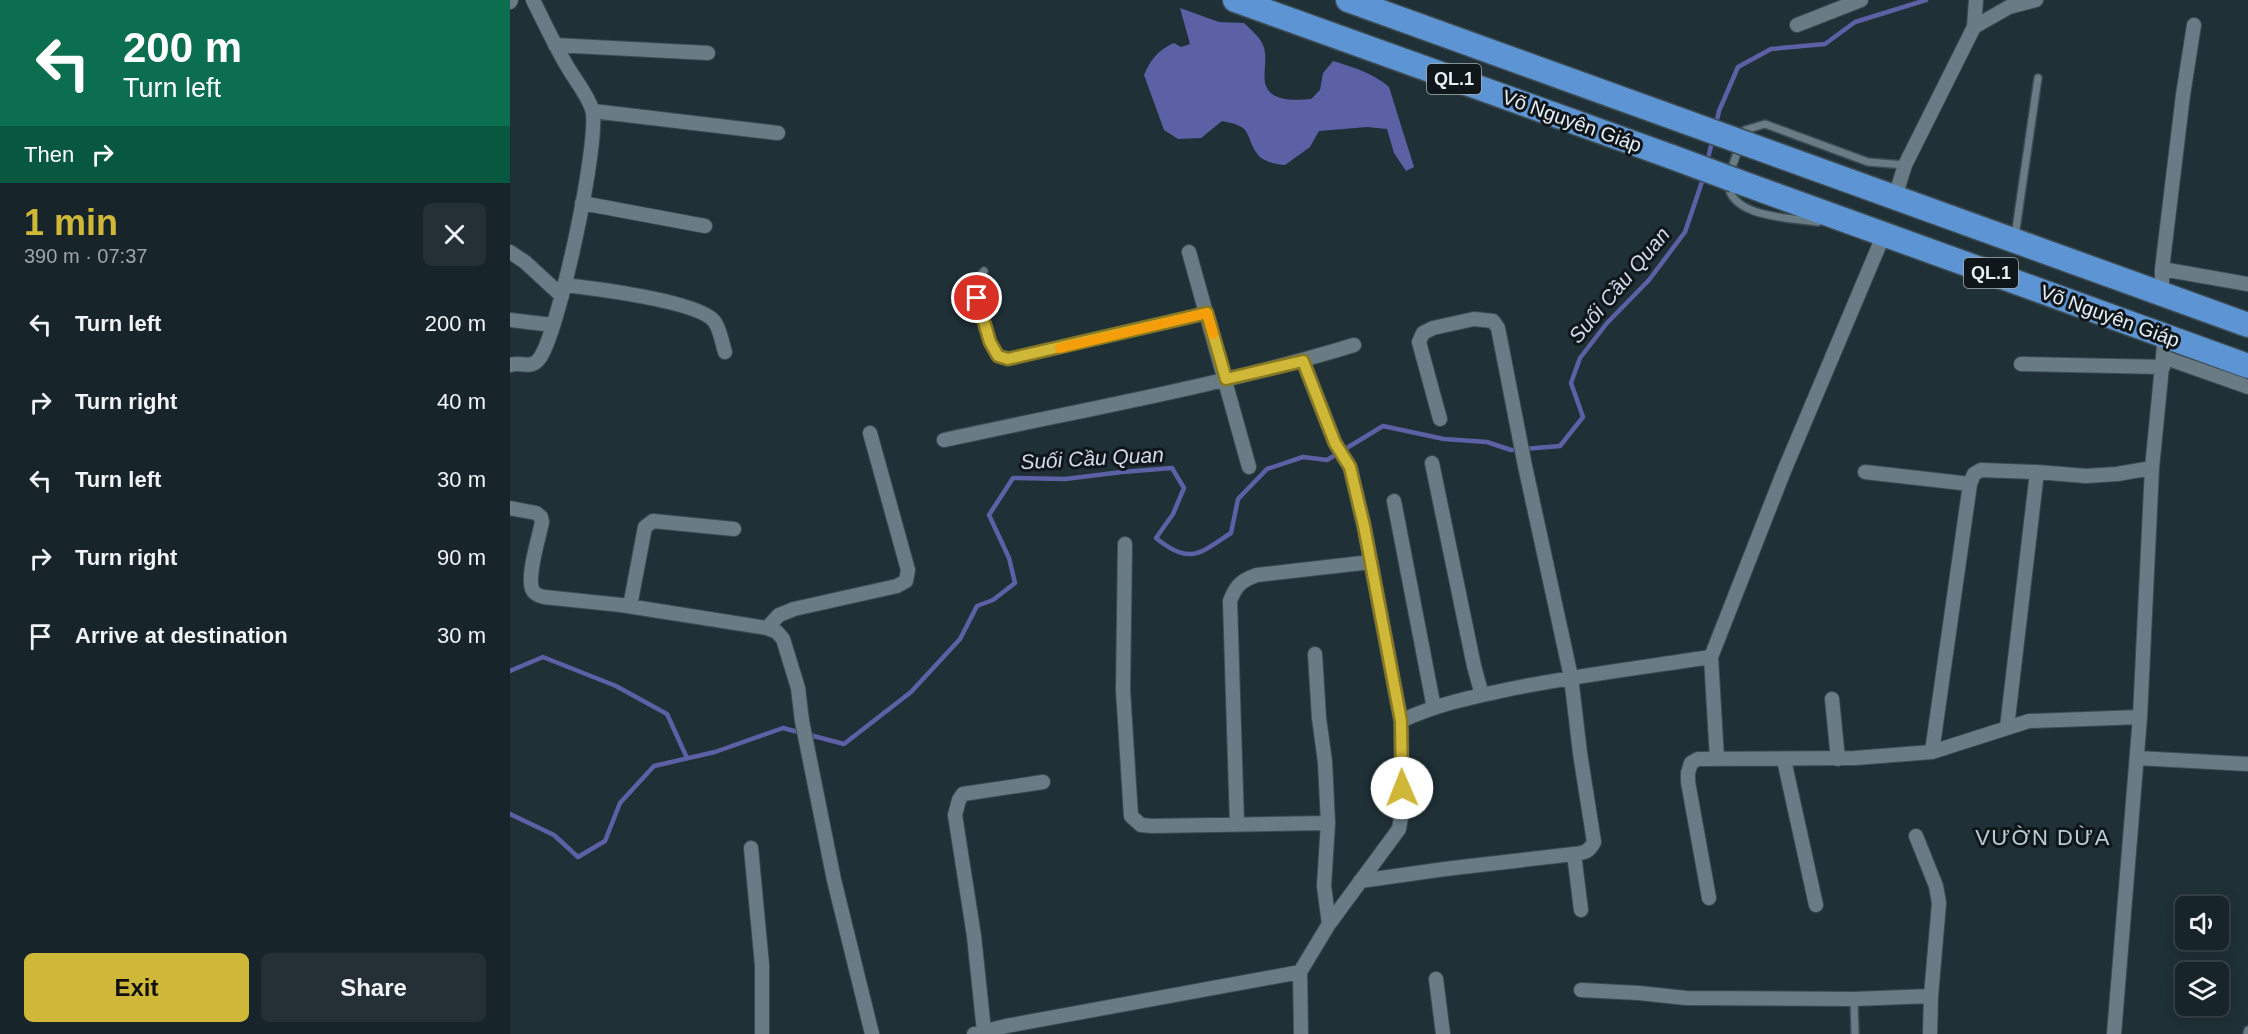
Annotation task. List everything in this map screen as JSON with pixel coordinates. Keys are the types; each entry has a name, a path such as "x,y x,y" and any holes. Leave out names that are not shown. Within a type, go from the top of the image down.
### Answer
{"highway":[{"name":"Võ Nguyên Giáp","path":"1235,0 1734,180 1883,238 2164,353 2248,366"},
{"name":"Võ Nguyên Giáp","path":"1348,0 2248,325"}],"street":[{"path":"510,365 513,363 531,366 541,358 563,290 593,138 592,111 533,0"},
{"path":"1797,25 1861,0"},
{"path":"1894,197 1905,165 1974,27 1976,0"},
{"path":"1974,27 2008,7 2036,0"},
{"path":"2162,294 2162,269 2183,95 2194,25"},
{"path":"555,45 708,53"},
{"path":"592,111 778,133"},
{"path":"582,203 705,226"},
{"path":"1717,759 1711,657 1780,482 1883,238"},
{"path":"510,252 563,290 644,296 704,313 714,321 725,352"},
{"path":"1189,252 1249,467"},
{"path":"2162,269 2248,284"},
{"path":"1360,881 1586,852 1591,849 1594,842 1571,677 1497,327 1493,321 1474,319 1432,328 1423,333 1419,342 1440,419"},
{"path":"510,320 553,325"},
{"path":"944,440 1226,379 1303,361 1354,345"},
{"path":"2114,1034 2140,717 2152,468 2164,353"},
{"path":"2021,364 2164,353 2248,387"},
{"path":"1301,1034 1300,972 1329,924 1399,829 1402,811 1401,721 1371,562 1350,467 1335,443 1303,361"},
{"path":"767,628 778,615 794,609 897,586 906,581 908,570 870,433"},
{"path":"1432,464 1482,695"},
{"path":"1932,752 1970,484 1974,474 1981,470 2037,471 2086,476 2152,468"},
{"path":"2007,727 2037,471"},
{"path":"1866,472 1970,484"},
{"path":"1394,501 1434,708"},
{"path":"510,508 536,513 541,517 532,573 532,590 536,594 544,597 630,606 767,628 777,632 787,650 798,688 802,721 834,880 872,1034"},
{"path":"630,606 645,527 653,521 734,529"},
{"path":"1125,544 1123,690 1131,816 1141,825 1152,826 1328,823"},
{"path":"1237,824 1230,601 1234,590 1242,580 1257,575 1371,562"},
{"path":"1315,654 1325,762 1328,823 1324,886 1329,924"},
{"path":"1401,721 1426,709 1482,695 1571,677 1711,657"},
{"path":"1832,699 1838,759"},
{"path":"1710,898 1688,773 1691,763 1698,759 1838,759 1932,752 2029,721 2140,717"},
{"path":"2137,758 2248,764"},
{"path":"1784,760 1816,905"},
{"path":"1043,782 963,794 956,807 957,830 974,936 979,1033 1017,1023 1300,972"},
{"path":"1916,836 1936,886 1939,903 1930,1034"},
{"path":"752,848 762,965 762,1034"},
{"path":"1574,854 1581,910"},
{"path":"1436,979 1443,1034"},
{"path":"1581,990 1686,998 1854,999 1931,996"}],"lane":[{"path":"2014,240 2038,78"},
{"path":"1827,223 1758,212 1739,204 1732,197 1729,193 1728,178 1745,130 1765,124 1868,162 1905,165"},
{"path":"1838,226 1883,238"},
{"path":"984,271 973,283 990,342 998,356 1008,359 1207,313"},
{"path":"1854,999 1855,1034"}],"water":[{"path":"1180,8 1219,22 1244,23 1263,45 1265,83 1272,94 1278,97 1291,100 1311,99 1320,90 1323,73 1333,61 1362,71 1383,82 1389,87 1414,167 1406,171 1394,153 1387,129 1367,127 1319,131 1310,147 1285,165 1263,159 1258,155 1247,132 1232,123 1222,121 1201,138 1178,139 1164,130 1144,75 1159,52 1174,43 1181,47 1190,44"}],"waterway":[{"name":"Suối Cầu Quan","path":"1716,124 1719,111 1738,67 1771,49 1825,44 1855,22 1926,0"},
{"name":"Suối Cầu Quan","path":"1707,162 1713,138"},
{"name":"Suối Cầu Quan","path":"510,814 554,835 578,857 605,841 620,803 654,766 715,752 783,728 844,744 911,692 960,639 977,606 993,600 1015,583 1009,558 989,515 1013,478 1065,479 1172,468 1184,488 1173,514 1156,538 1178,552 1195,554 1231,533 1238,499 1267,469 1303,457 1327,460 1383,426 1444,439 1487,442 1511,450 1560,446 1583,417 1571,383 1580,358 1607,323 1649,280 1685,232 1704,176"},
{"path":"510,671 543,657 616,686 667,714 687,758"}],"slow traffic":[{"path":"1060,348 1207,313 1213,334"}],"district":[{"name":"VƯỜN DỪA","path":"2043,837"}],"route":[{"path":"977,298 990,342 998,356 1008,359 1207,313 1226,379 1303,361 1335,443 1350,467 1364,526 1401,721 1402,788"}]}
